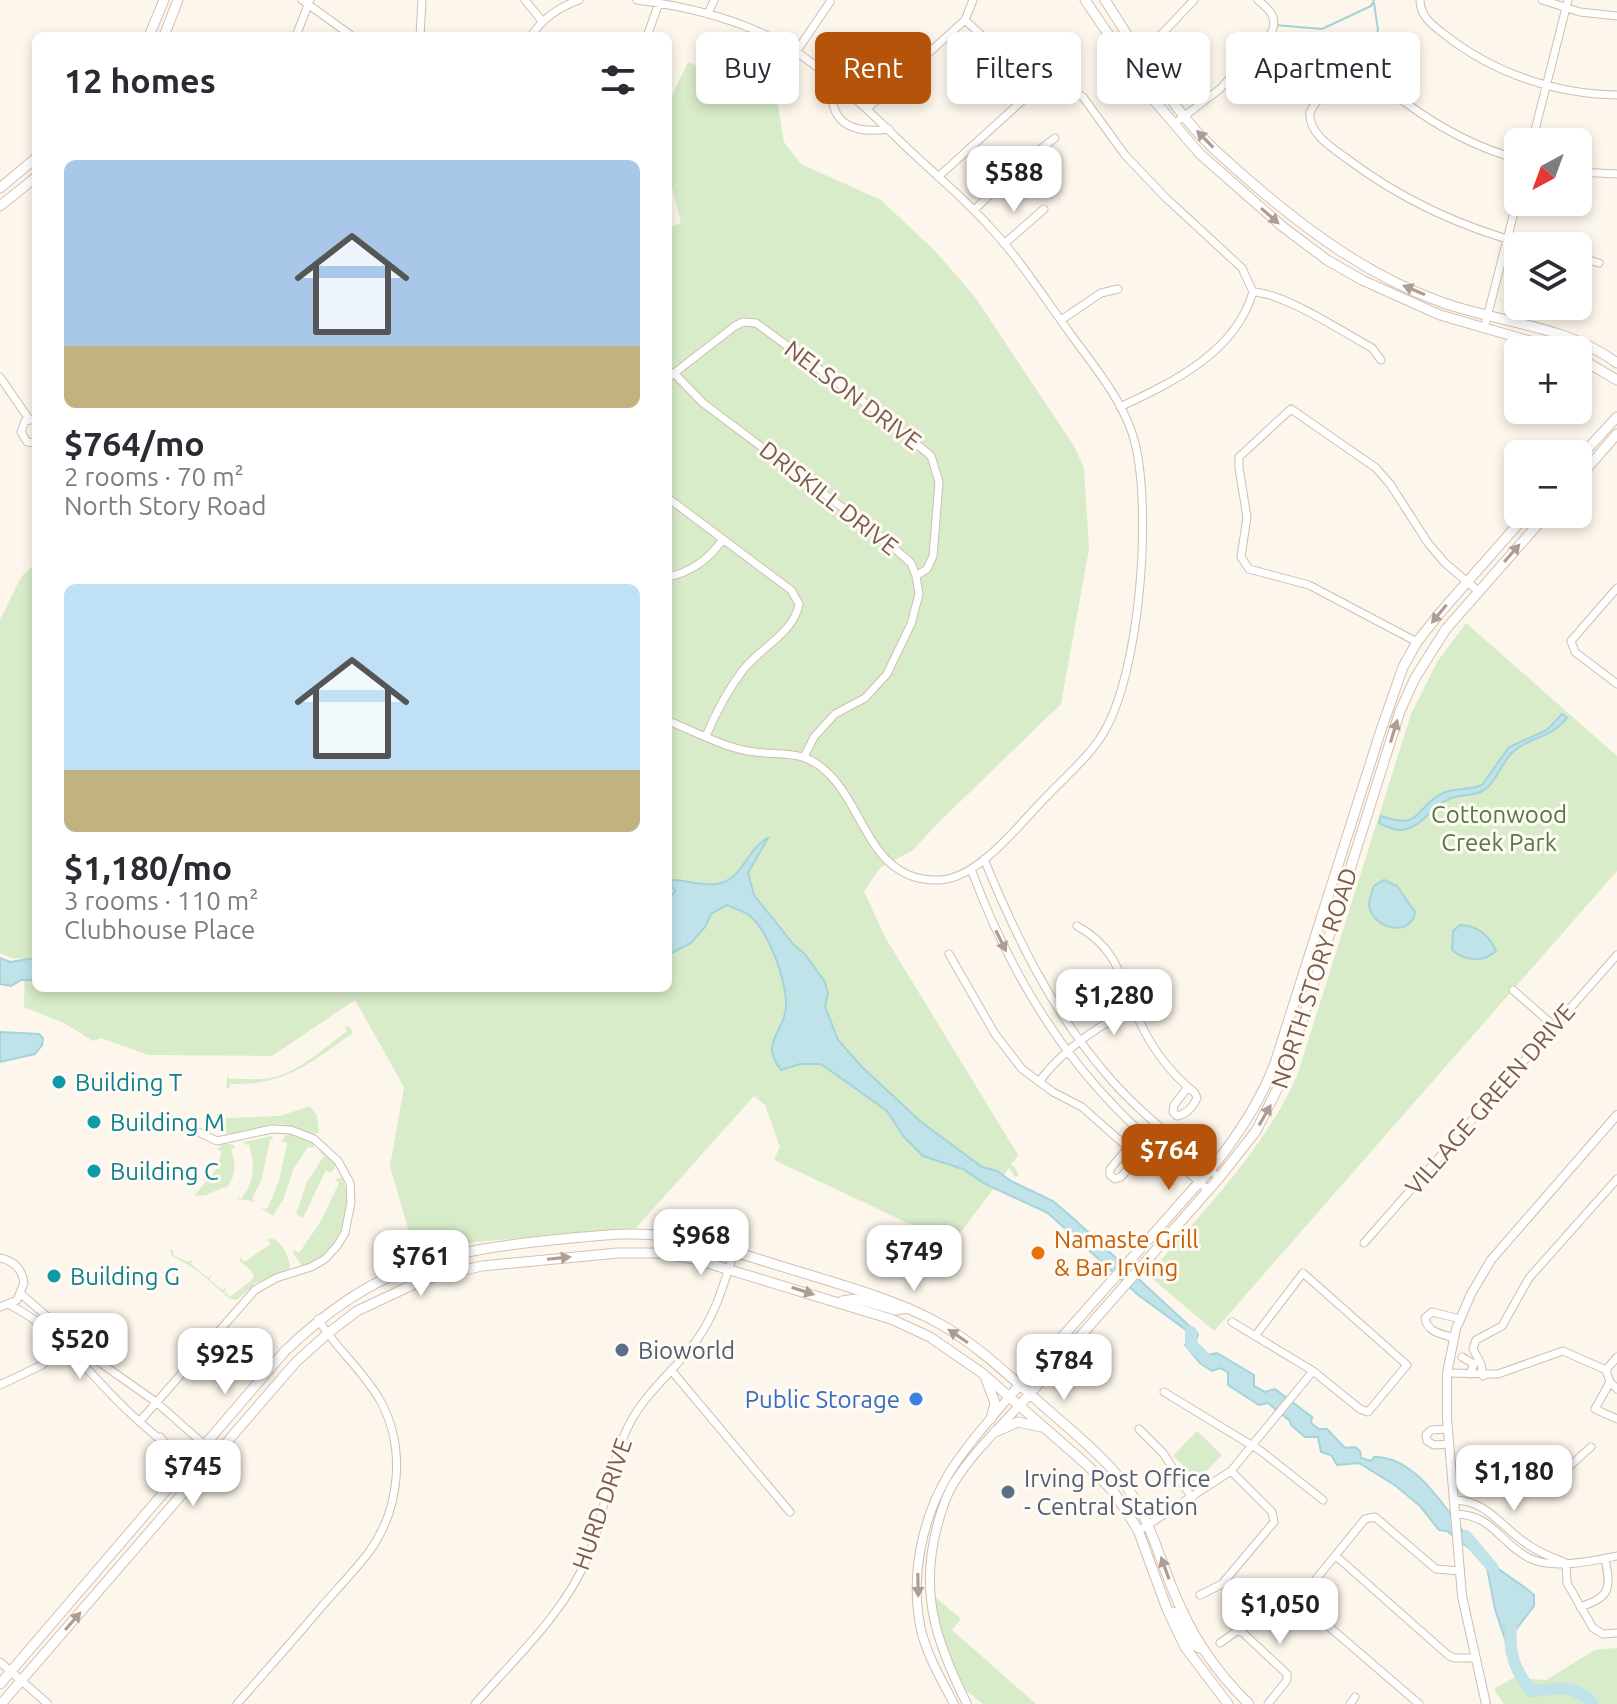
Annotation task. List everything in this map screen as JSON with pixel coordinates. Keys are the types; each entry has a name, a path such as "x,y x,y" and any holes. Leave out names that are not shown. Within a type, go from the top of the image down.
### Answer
{"main road":[{"path":"151,32 164,0"},
{"path":"166,32 178,0"},
{"path":"1085,0 1139,80 1200,154 1283,227 1327,260 1402,300 1510,336"},
{"path":"1105,0 1125,32"},
{"path":"1175,104 1232,165 1329,245 1402,285 1441,302 1576,340 1617,363"},
{"path":"0,188 32,161"},
{"path":"0,206 32,180"},
{"path":"1592,365 1617,380"},
{"path":"1592,444 1617,417"},
{"path":"1592,463 1617,434"},
{"name":"NORTH STORY ROAD","path":"1009,1397 1210,1170 1232,1144 1254,1109 1275,1063 1398,679 1417,642 1514,528"},
{"name":"NORTH STORY ROAD","path":"1019,1406 1219,1178 1269,1108 1286,1072 1400,711 1415,678 1446,629 1534,528"},
{"path":"1372,757 1385,761"},
{"path":"1232,1144 1241,1151"},
{"path":"0,1684 285,1351 318,1319 382,1278 419,1263 475,1249 596,1236 662,1235 734,1252 908,1308 961,1337 1029,1393 1120,1478 1149,1525 1179,1604 1202,1649 1249,1704"},
{"path":"518,1244 521,1262"},
{"path":"1,1704 297,1361 327,1334 370,1303 409,1284 456,1270 618,1253 661,1253 729,1267 838,1302 917,1330 982,1373 1108,1484 1138,1530 1168,1611 1195,1663 1228,1704"},
{"path":"838,1302 856,1299 895,1310 908,1308"},
{"path":"1069,1330 1078,1338"},
{"path":"982,1373 995,1403 991,1419"},
{"path":"995,1432 1018,1422 1047,1430"},
{"path":"160,1438 175,1461 172,1483"},
{"path":"1168,1611 1177,1616 1191,1643 1202,1649"}],"street":[{"path":"420,32 422,0"},
{"path":"525,0 542,21"},
{"path":"534,32 553,12 579,0"},
{"path":"637,0 708,14 759,32"},
{"path":"708,14 714,0"},
{"path":"868,108 965,20 973,0"},
{"path":"1164,32 1194,0"},
{"path":"1174,124 1220,89 1271,33 1274,24 1272,14 1258,0"},
{"path":"1420,0 1428,21 1467,52 1509,73 1546,86 1617,95"},
{"path":"1542,0 1617,16"},
{"path":"297,32 307,2 347,32"},
{"path":"799,48 830,2"},
{"path":"648,32 659,3"},
{"path":"1536,128 1567,4"},
{"path":"965,20 978,32"},
{"path":"1504,154 1450,132 1405,103 1366,72 1353,68 1339,77 1310,112 1310,121 1318,135 1364,172 1412,202 1504,239"},
{"path":"1081,96 1125,155 1166,198 1242,268 1253,292 1245,314 1209,356 1167,385 1120,407"},
{"path":"833,104 843,123 851,128 864,131 889,129"},
{"path":"672,723 746,750 786,752 816,762 836,782 879,854 896,868 920,878 938,880 957,877 984,859 1094,746 1118,704 1127,674 1141,558 1143,498 1135,444 1120,407 1004,244 974,210 863,104"},
{"path":"938,177 1019,104"},
{"path":"974,210 1030,157 1055,138"},
{"path":"1592,173 1617,174"},
{"path":"1004,244 1044,209"},
{"path":"1484,329 1504,252"},
{"path":"1592,261 1599,263"},
{"path":"1061,320 1101,293 1118,289"},
{"path":"1253,292 1265,293 1290,303 1372,348 1381,360"},
{"name":"NELSON DRIVE","path":"672,375 739,324 756,323 927,451 939,476 937,509 931,562 916,576"},
{"path":"0,377 32,419 21,428 21,436 32,443"},
{"name":"DRISKILL DRIVE","path":"672,377 879,535 911,563 916,576 919,594 911,624 887,674 865,698 835,714 814,737 804,757"},
{"path":"1417,642 1322,591 1274,574 1249,569 1243,564 1241,557 1247,517 1239,457 1291,409 1376,468 1428,543 1478,591"},
{"path":"672,501 791,590 799,604 793,623 763,648 730,687 706,736"},
{"path":"672,576 681,575 703,562 723,539"},
{"path":"1617,588 1571,641 1575,652 1617,684"},
{"path":"984,859 1038,976 1081,1041 1136,1105 1219,1178"},
{"path":"971,869 1014,967 1068,1051 1125,1117 1208,1190"},
{"path":"1077,926 1095,936 1108,951 1121,971 1150,1043 1163,1062 1188,1087"},
{"path":"949,954 995,1034 1022,1069 1082,1107 1128,1148"},
{"name":"VILLAGE GREEN DRIVE","path":"1364,1243 1617,955"},
{"path":"1513,990 1554,1026"},
{"path":"1039,1082 1068,1051 1134,1008"},
{"path":"1089,1077 1101,1067"},
{"path":"1125,1117 1136,1105"},
{"path":"1486,1704 1462,1596 1446,1394 1454,1338 1471,1294 1491,1260 1615,1119"},
{"path":"131,1129 173,1120 217,1141 272,1129 291,1130 314,1139 338,1161 350,1183 351,1202 345,1233 325,1259 276,1278 255,1290 140,1421"},
{"path":"1156,1145 1167,1133"},
{"path":"1483,1376 1473,1349 1476,1340 1502,1326 1529,1278 1617,1179"},
{"name":"HURD DRIVE","path":"475,1704 567,1595 597,1533 626,1431 646,1397 704,1329 734,1252"},
{"path":"0,1258 12,1262 20,1270 24,1283 21,1294 10,1305 0,1307"},
{"path":"1232,1322 1255,1336 1313,1371 1368,1412 1407,1365 1303,1273 1255,1336"},
{"path":"21,1294 102,1364 156,1402 216,1455"},
{"path":"10,1305 25,1312 64,1344 140,1421 201,1474"},
{"path":"1454,1338 1431,1330 1425,1318 1432,1312 1460,1319"},
{"path":"237,1704 371,1549 392,1499 397,1466 387,1417 368,1382 318,1319"},
{"path":"0,1385 42,1365 71,1337"},
{"path":"1447,1373 1498,1374 1563,1351 1606,1370 1610,1382 1617,1389"},
{"path":"1451,1356 1475,1355"},
{"path":"1462,1357 1474,1364 1470,1374"},
{"path":"1606,1370 1617,1357"},
{"path":"671,1370 790,1512"},
{"path":"1138,1530 1231,1471 1313,1371"},
{"path":"1610,1382 1595,1409 1617,1419"},
{"path":"1164,1392 1253,1447 1323,1500"},
{"path":"954,1704 921,1631 917,1575 919,1551 948,1475 1009,1397"},
{"path":"967,1704 943,1653 929,1598 935,1514 953,1484 1019,1406"},
{"path":"1139,1429 1163,1453 1192,1498"},
{"path":"1448,1429 1431,1430 1426,1435 1427,1441 1434,1445 1449,1444"},
{"path":"1554,1480 1591,1447"},
{"path":"1200,1595 1222,1584 1275,1518 1231,1471"},
{"path":"1455,1500 1481,1506 1528,1545 1566,1563"},
{"path":"1455,1514 1483,1519 1531,1559 1549,1564 1617,1556"},
{"path":"1419,1704 1305,1606 1303,1595 1370,1516 1436,1569 1443,1572 1460,1571"},
{"path":"1336,1556 1448,1655 1476,1658"},
{"path":"1580,1607 1607,1592 1610,1583 1605,1559"},
{"path":"1566,1563 1567,1583 1597,1632 1617,1633"},
{"path":"1220,1643 1237,1631 1242,1632 1287,1674 1287,1680 1268,1704"},
{"path":"931,1656 943,1653"},
{"path":"0,1662 48,1704"}],"green space":[{"path":"688,62 696,65 696,104 778,105 784,142 801,164 881,200 936,252 975,297 1074,446 1084,468 1089,549 1061,704 913,850 880,868 864,891 885,937 1018,1155 1011,1165 1019,1176 1015,1177 1009,1168 948,1249 933,1235 774,1160 780,1147 765,1105 754,1096 636,1228 475,1242 416,1256 390,1166 404,1087 355,1000 272,1056 148,1055 101,1038 93,1041 64,1023 24,1007 25,959 0,953 0,620 21,577 32,567 32,992 672,992 672,226 681,223 672,188 672,96"},
{"name":"Cottonwood Creek Park","path":"1466,623 1617,756 1617,871 1214,1331 1148,1275 1211,1204 1250,1154 1298,1073 1411,714 1437,662"},
{"path":"345,1026 350,1027 353,1033 296,1070 267,1081 230,1084 229,1089 226,1087 228,1074 229,1079 264,1079 293,1070 347,1031"},
{"path":"310,1106 317,1116 319,1133 316,1134 281,1124 228,1134 221,1131 226,1118 280,1116"},
{"path":"290,1134 312,1142 314,1148 308,1147 294,1168 284,1198 273,1216 261,1208 267,1209 279,1181 287,1143 282,1141"},
{"path":"272,1136 261,1181 252,1199 256,1202 238,1199 237,1196 241,1199 246,1193 252,1173 249,1144 245,1145 244,1142"},
{"path":"223,1144 233,1144 235,1148 231,1149 234,1170 230,1183 226,1188 194,1196 215,1171 222,1152 217,1149"},
{"path":"323,1151 335,1163 335,1168 330,1173 326,1170 303,1218 296,1214 307,1182 324,1156 320,1153"},
{"path":"342,1178 348,1204 342,1232 326,1255 302,1266 293,1253 295,1250 299,1253 321,1221 339,1183 335,1179"},
{"path":"270,1238 278,1242 284,1251 290,1270 256,1283 237,1300 230,1299 198,1271 171,1255 170,1249 173,1255 188,1262 192,1259 191,1264 208,1278 212,1274 210,1280 222,1290 227,1287 224,1292 230,1297 254,1278 239,1260 241,1258 244,1262 271,1244"},
{"path":"1197,1431 1222,1455 1198,1480 1173,1456"},
{"path":"935,1597 961,1619 952,1630 1036,1704 983,1704 965,1690 952,1669 943,1645"},
{"path":"1617,1648 1617,1704 1504,1704 1494,1689 1513,1678 1546,1680 1595,1650"}],"water":[{"path":"1562,714 1567,718 1560,725 1511,754 1485,790 1443,802 1409,828 1396,830 1379,823 1381,816 1404,821 1411,819 1443,793 1482,785 1509,747 1547,730"},
{"path":"768,838 748,873 754,895 825,982 828,994 825,1006 838,1040 862,1067 920,1121 982,1167 997,1171 1053,1201 1074,1219 1198,1334 1193,1352 1201,1356 1217,1353 1254,1375 1254,1386 1265,1392 1275,1389 1312,1417 1311,1423 1319,1429 1327,1429 1345,1448 1355,1447 1360,1451 1361,1458 1391,1460 1422,1480 1481,1554 1534,1595 1534,1606 1514,1632 1505,1627 1518,1657 1512,1660 1495,1609 1487,1568 1470,1549 1447,1531 1439,1530 1420,1506 1396,1486 1359,1463 1337,1465 1331,1455 1321,1452 1318,1437 1305,1437 1268,1403 1259,1405 1228,1385 1228,1372 1220,1368 1212,1371 1200,1363 1185,1345 1190,1340 1186,1330 1137,1294 1048,1213 985,1184 963,1169 923,1156 904,1137 887,1111 821,1064 800,1064 781,1070 772,1045 784,1016 786,997 770,945 749,915 727,905 711,914 705,927 691,943 672,953 672,895 675,891 672,880 711,884 726,882"},
{"path":"1384,880 1397,886 1415,912 1406,926 1391,927 1376,920 1371,913 1369,903 1373,888"},
{"path":"1460,925 1482,932 1496,951 1480,959 1457,954 1452,950 1453,931"},
{"path":"0,958 10,962 32,959 32,980 21,980 11,986 0,984"},
{"path":"0,1032 39,1034 43,1038 42,1045 35,1054 0,1062"}],"waterway":[{"path":"1275,25 1322,29 1371,6 1374,0"},
{"path":"1374,3 1377,32"},
{"path":"1191,1332 1191,1344 1213,1363"},
{"path":"1466,1536 1493,1568"},
{"path":"1512,1613 1512,1654 1531,1691 1572,1690 1593,1704"}],"place":[{"name":"Building T","path":"59,1082"},
{"name":"Building M","path":"94,1122"},
{"name":"Building C","path":"94,1171"},
{"name":"Namaste Grill & Bar Irving","path":"1038,1253"},
{"name":"Building G","path":"54,1276"},
{"name":"Bioworld","path":"622,1350"},
{"name":"Public Storage","path":"916,1399"},
{"name":"Irving Post Office - Central Station","path":"1008,1492"}]}
